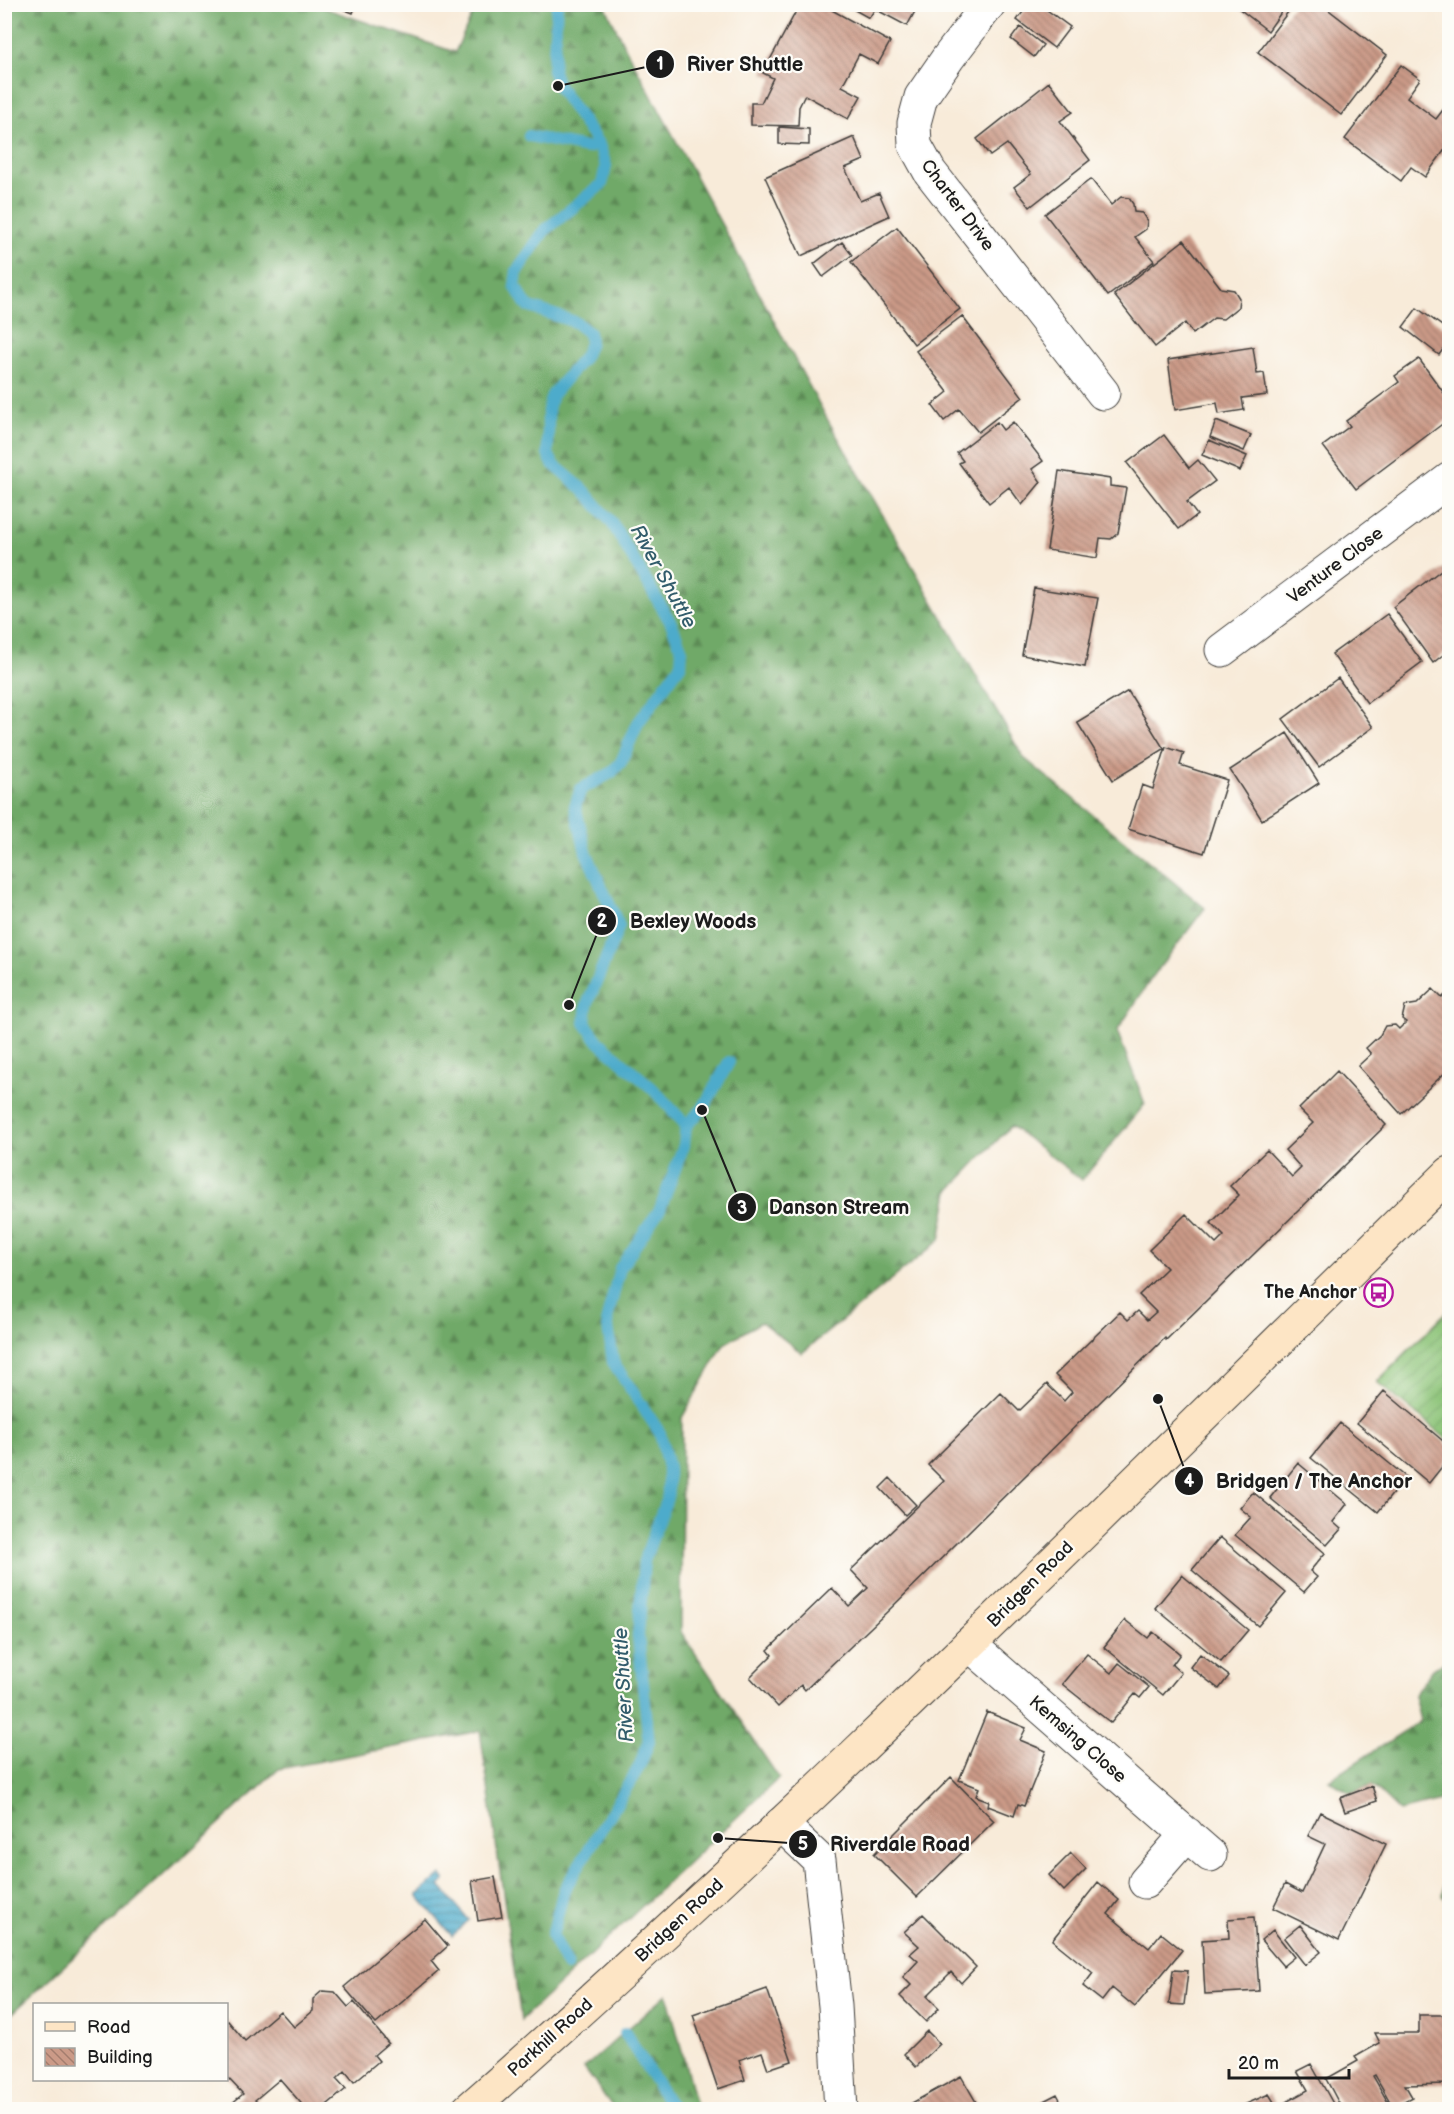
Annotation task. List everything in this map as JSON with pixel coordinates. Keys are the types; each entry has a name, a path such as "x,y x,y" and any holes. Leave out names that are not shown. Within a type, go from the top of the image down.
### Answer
{"main road":[{"name":"Bridgen Road","path":"604,1988 781,1824 969,1644 1449,1173"},
{"name":"Parkhill Road","path":"468,2109 604,1988"}],"street":[{"name":"Charter Drive","path":"989,4 921,97 914,123 915,145 930,172 1103,393"},
{"name":"Venture Close","path":"1221,650 1449,479"},
{"name":"Kemsing Close","path":"969,1644 1198,1844 1145,1882"},
{"path":"781,1824 819,1860 835,2006 841,2109"}],"green space":[{"path":"5,4 315,5 455,52 477,5 605,5 624,45 830,424 1023,757 1205,908 1151,979 1117,1031 1145,1104 1082,1180 1011,1126 949,1191 940,1240 802,1353 761,1322 724,1344 682,1418 681,1632 779,1778 521,2020 480,1731 279,1769 5,2020"},
{"path":"1449,1309 1449,1441 1377,1382"},
{"path":"1449,1659 1449,1803 1445,1800 1399,1811 1372,1785 1350,1793 1329,1780 1420,1721 1414,1695 1433,1669"},
{"path":"1449,1848 1449,1899 1442,1896"},
{"path":"667,1994 697,2109 614,2109 584,2068"}],"water":[{"path":"441,1875 445,1880 440,1886 469,1920 452,1936 417,1895"}],"building":[{"path":"330,4 356,4 353,13"},
{"path":"800,4 821,4 890,42 878,64 859,54 842,86 861,96 848,119 805,95 799,107 798,126 751,125 751,103 761,103 773,78 763,73"},
{"path":"844,4 919,4 907,26 875,9 869,18"},
{"path":"1233,4 1287,4 1268,31"},
{"path":"1294,4 1321,4 1387,55 1341,115 1258,52"},
{"path":"1028,5 1040,5 1070,27 1054,48 1017,20"},
{"path":"1020,27 1043,45 1034,57 1011,39"},
{"path":"1401,65 1420,79 1407,97 1436,119 1449,102 1449,144 1425,177 1411,167 1401,181 1345,139"},
{"path":"1049,82 1073,112 1060,121 1090,160 1030,207 1014,187 1031,174 1007,144 990,156 977,139"},
{"path":"779,127 809,129 809,145 779,144"},
{"path":"854,137 864,160 845,168 860,201 879,193 889,216 801,256 765,177"},
{"path":"1091,179 1111,205 1121,197 1129,198 1134,212 1142,213 1147,221 1146,229 1135,237 1154,261 1108,296 1045,214"},
{"path":"897,227 960,309 914,344 851,262"},
{"path":"1184,240 1221,288 1234,290 1239,298 1238,307 1223,319 1214,318 1193,334 1185,323 1155,347 1114,295"},
{"path":"842,242 852,255 823,277 814,264"},
{"path":"1417,308 1449,331 1449,341 1439,355 1403,327"},
{"path":"962,316 1023,397 978,432 959,409 944,421 932,405 948,392 916,351"},
{"path":"1253,347 1257,374 1264,373 1267,395 1242,398 1244,410 1219,414 1217,403 1175,410 1168,360"},
{"path":"1419,359 1449,400 1449,419 1356,489 1323,446 1350,426 1346,421 1399,382 1395,376"},
{"path":"1216,421 1251,435 1244,451 1210,437"},
{"path":"997,422 1003,430 1013,422 1043,461 1032,469 1041,482 1022,505 1009,487 989,503 959,463 963,461 957,453"},
{"path":"1164,435 1189,468 1198,460 1215,481 1187,502 1197,515 1179,529 1127,463"},
{"path":"1209,440 1247,456 1240,471 1202,455"},
{"path":"1059,471 1110,479 1110,486 1126,488 1118,533 1111,539 1100,538 1097,558 1047,550"},
{"path":"1449,564 1449,650 1433,663 1393,607"},
{"path":"1034,588 1098,598 1085,667 1022,655"},
{"path":"1387,614 1422,662 1367,703 1332,654"},
{"path":"1338,678 1373,727 1319,767 1283,719"},
{"path":"1128,691 1164,749 1113,780 1077,722"},
{"path":"1287,733 1319,783 1262,820 1230,770"},
{"path":"1166,747 1184,753 1180,765 1227,780 1204,853 1128,829 1142,785 1153,789"},
{"path":"1433,989 1442,998 1449,991 1449,1069 1401,1114 1358,1066 1371,1054 1366,1048 1380,1035 1385,1026 1395,1025 1399,1029 1406,1022 1402,1019 1405,1006 1417,1004"},
{"path":"1337,1071 1386,1125 1166,1340 1165,1338 889,1610 805,1690 801,1685 778,1707 750,1677 772,1655 768,1650 832,1588 849,1606 868,1588 851,1570 944,1481 928,1465 1001,1393 1019,1411 1047,1384 1064,1401 1072,1392 1055,1375 1092,1339 1120,1312 1128,1320 1138,1311 1147,1320 1156,1312 1139,1295 1167,1268 1149,1250 1186,1214 1216,1244 1224,1236 1211,1223 1239,1195 1230,1186 1267,1150 1292,1177 1301,1168 1285,1150 1313,1123 1299,1109"},
{"path":"1384,1391 1449,1446 1449,1458 1429,1483 1357,1423"},
{"path":"1340,1423 1406,1477 1378,1512 1311,1458"},
{"path":"1298,1463 1347,1504 1333,1522 1341,1529 1327,1545 1270,1498"},
{"path":"890,1478 916,1505 905,1515 880,1488"},
{"path":"1253,1492 1325,1553 1310,1571 1317,1577 1304,1592 1235,1535 1251,1517 1240,1508"},
{"path":"1220,1537 1286,1593 1258,1626 1192,1570"},
{"path":"1182,1575 1248,1630 1221,1662 1155,1608"},
{"path":"1125,1620 1148,1638 1153,1632 1180,1654 1172,1665 1181,1673 1163,1695 1104,1647"},
{"path":"1087,1654 1111,1673 1119,1663 1149,1687 1140,1698 1135,1694 1111,1723 1062,1684"},
{"path":"1200,1654 1229,1676 1219,1689 1190,1667"},
{"path":"987,1712 1026,1728 1020,1740 1046,1751 1024,1806 1018,1804 1014,1816 988,1806 989,1801 976,1796 979,1788 959,1780"},
{"path":"951,1777 994,1821 917,1897 874,1854"},
{"path":"1372,1786 1377,1801 1345,1812 1340,1798"},
{"path":"1320,1812 1386,1844 1339,1940 1273,1908 1285,1884 1302,1893 1325,1844 1308,1836"},
{"path":"1071,1853 1086,1869 1064,1891 1049,1875"},
{"path":"495,1877 502,1917 478,1921 472,1881"},
{"path":"1098,1882 1119,1900 1108,1914 1149,1948 1161,1933 1182,1950 1135,2007 1112,1988 1102,2001 1083,1986 1093,1973 1052,1940"},
{"path":"923,1914 976,1967 961,1983 951,1972 927,1996 939,2008 926,2022 900,1996 911,1985 903,1977 918,1961 910,1954 919,1946 904,1932"},
{"path":"1254,1917 1259,1991 1205,1994 1202,1940 1229,1938 1228,1919"},
{"path":"425,1919 448,1946 431,1961 439,1971 376,2024 344,1987"},
{"path":"1300,1925 1321,1952 1305,1965 1284,1938"},
{"path":"1273,1930 1294,1957 1283,1966 1261,1940"},
{"path":"1173,1970 1188,1971 1184,2005 1169,2004"},
{"path":"767,1989 792,2061 768,2069 762,2052 739,2060 745,2080 718,2089 693,2015"},
{"path":"322,1991 335,1992 348,2007 354,2002 388,2043 374,2055 379,2061 354,2082 345,2071 337,2079 346,2089 322,2109 306,2109 280,2079 255,2100 263,2109 225,2109 243,2094 228,2078 228,2021 245,2041 280,2011 294,2027 313,2011 313,1999"},
{"path":"1419,2015 1449,2015 1449,2084 1405,2085 1412,2097 1393,2107 1375,2075 1373,2076 1390,2106 1384,2109 1342,2109 1326,2079 1358,2061 1355,2057 1380,2043 1375,2033 1419,2033"},
{"path":"927,2031 940,2044 916,2067 904,2054"},
{"path":"1311,2064 1336,2109 1235,2109 1269,2094 1277,2107 1308,2090 1297,2071"},
{"path":"961,2076 980,2109 913,2109 910,2104"},
{"path":"1057,2094 1065,2109 1030,2108"}],"waterway":[{"name":"River Shuttle","path":"557,4 553,71 558,86 599,145 606,166 602,184 544,231 517,271 515,286 527,306 575,322 589,333 590,343 584,357 552,395 548,410 548,454 553,464 585,491 612,523 671,623 682,650 681,664 638,723 621,762 611,773 581,789 575,806 586,852 619,926 587,1005 585,1023 599,1042 652,1088 686,1125 684,1145 660,1209 620,1268 607,1319 613,1362 660,1433 668,1468 668,1495 644,1561 638,1636 649,1742 639,1767 564,1890 552,1936 567,1966"},
{"path":"529,136 586,148 599,145"},
{"path":"686,1125 702,1110 729,1062"},
{"name":"River Shuttle","path":"625,2033 673,2110"}],"place":[{"name":"River Shuttle","path":"558,86"},
{"name":"Bexley Woods","path":"569,1005"},
{"name":"Danson Stream","path":"702,1110"},
{"name":"The Anchor","path":"1378,1292"},
{"name":"Bridgen / The Anchor","path":"1158,1399"},
{"name":"Riverdale Road","path":"718,1838"}]}
